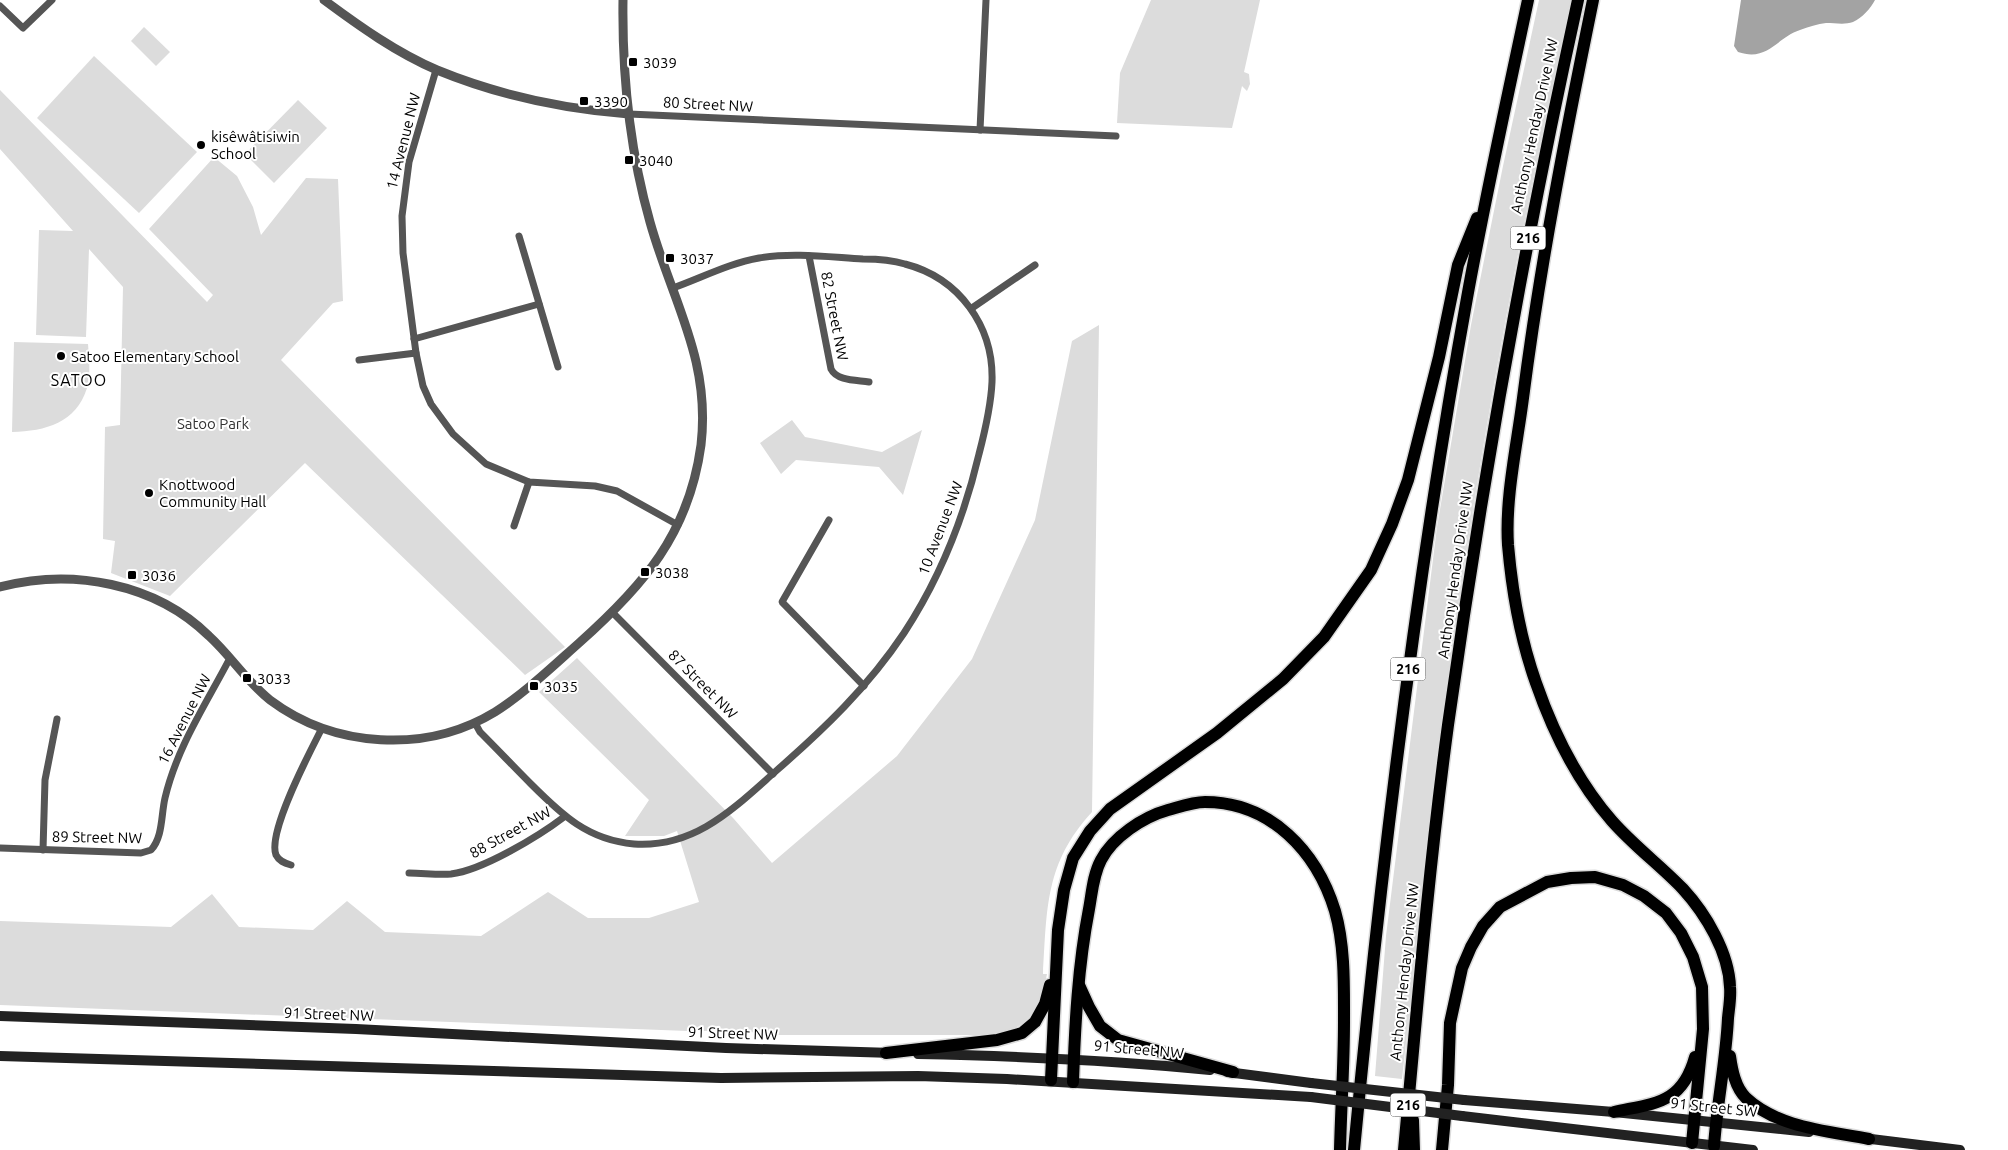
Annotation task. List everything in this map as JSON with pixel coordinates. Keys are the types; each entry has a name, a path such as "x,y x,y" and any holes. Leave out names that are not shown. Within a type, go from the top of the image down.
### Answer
{"highway":[{"name":"Anthony Henday Drive NW","path":"1354,1150 1386,847 1415,621 1446,418 1487,192 1528,0"},
{"name":"Anthony Henday Drive NW","path":"1404,1150 1411,1061 1433,850 1447,736 1485,478 1519,282 1578,0"},
{"path":"1593,0 1538,290 1509,504 1508,543 1516,609 1535,681 1560,740 1591,793 1613,822 1684,890 1703,915 1725,959 1730,986 1727,1050 1714,1146"},
{"path":"1051,1080 1057,951 1064,890 1073,858 1090,831 1110,809 1217,733 1283,679 1324,637 1371,570 1392,524 1408,480 1439,357 1458,265 1487,192"},
{"path":"1073,1082 1081,951 1095,877 1101,860 1136,824 1153,815 1204,802 1246,809 1269,819 1288,833 1307,855 1320,875 1335,912 1342,954 1344,985 1340,1150"},
{"path":"1442,1150 1448,1084 1450,1023 1462,968 1471,947 1483,926 1500,907 1547,882 1595,877 1623,886 1644,896 1666,912 1681,933 1693,957 1702,987 1702,1028 1692,1144"},
{"path":"886,1053 997,1040 1022,1033 1035,1022 1045,1004 1057,951"},
{"path":"1078,983 1100,1026 1118,1040 1233,1072"},
{"path":"1728,1021 1733,1075 1745,1097 1766,1113 1801,1126 1869,1139"},
{"path":"1614,1112 1663,1101 1679,1089 1690,1073 1702,1028"},
{"path":"1411,1061 1414,1150"}],"main road":[{"name":"91 Street NW","path":"0,1016 356,1029 726,1048 1074,1059 1233,1072 1311,1083 1464,1100"},
{"path":"0,1056 721,1078 918,1076 1051,1080 1310,1096 1753,1150"},
{"name":"91 Street SW","path":"1464,1100 1614,1112 1960,1150"}],"street":[{"path":"0,6 23,28 52,0"},
{"name":"80 Street NW","path":"324,0 394,48 436,70 538,101 600,112 1116,136"},
{"path":"1,584 38,579 72,578 102,582 135,591 167,605 194,623 230,658 252,683 288,712 322,728 365,739 404,740 440,734 474,723 512,700 613,613 658,561 678,525 690,493 701,445 702,402 696,357 651,226 638,178 622,42 623,0"},
{"path":"980,130 986,0"},
{"name":"14 Avenue NW","path":"436,70 409,162 403,201 403,253 414,339 423,386 430,404 452,434 486,464 529,482 595,486 617,491 678,525"},
{"path":"519,236 558,366"},
{"name":"82 Street NW","path":"673,288 754,259 777,255 880,260 912,266 944,281 972,308 984,334 991,360"},
{"name":"82 Street NW","path":"809,256 831,369 835,375 842,378 869,382"},
{"path":"972,308 1035,265"},
{"path":"414,339 539,304"},
{"path":"359,360 416,353"},
{"name":"10 Avenue NW","path":"668,842 691,835 710,825 773,774 821,731 864,686 893,649 934,582 955,534 969,493 982,444 992,390 991,360"},
{"path":"514,526 529,482"},
{"path":"829,520 782,602 864,686"},
{"name":"87 Street NW","path":"613,613 773,774"},
{"name":"16 Avenue NW","path":"151,850 158,838 164,801 176,761 191,729 230,658"},
{"name":"89 Street NW","path":"43,850 46,772 57,719"},
{"name":"88 Street NW","path":"474,723 480,732 564,816 590,832 617,841 637,844 668,842"},
{"path":"291,866 280,861 276,856 276,839 290,792 322,728"},
{"name":"88 Street NW","path":"409,872 451,874 470,870 490,861 564,816"},
{"name":"89 Street NW","path":"0,848 142,853 151,850"}],"green space":[{"path":"1151,0 1260,0 1244,72 1249,74 1250,84 1247,91 1242,86 1232,128 1117,123 1120,73"},
{"path":"1539,0 1572,0 1554,78 1507,312 1467,547 1440,739 1402,1079 1375,1076 1386,936 1437,527 1471,325"},
{"path":"144,27 170,52 156,66 131,41"},
{"path":"94,56 197,152 139,213 37,118"},
{"name":"Satoo Park","path":"0,90 207,302 213,295 149,229 214,157 237,176 253,207 261,235 306,178 338,179 343,301 333,303 281,360 565,647 525,675 305,463 170,596 111,573 115,541 103,539 105,427 120,425 123,287 89,249 86,337 36,335 39,230 73,231 0,149"},
{"path":"298,100 327,128 274,183 245,154"},
{"path":"1099,325 1092,812 1065,850 1057,868 1051,887 1048,907 1043,974 1047,974 1044,988 1035,1010 1020,1025 1010,1030 984,1035 768,1035 745,1031 688,1031 0,1005 0,921 171,927 212,894 239,927 313,930 347,901 385,932 481,936 548,892 588,918 649,918 699,902 677,831 664,836 625,836 649,800 539,692 577,658 734,819 772,863 897,756 972,659 1035,520 1072,341"},
{"path":"14,342 88,344 89,372 87,388 82,400 75,409 58,423 37,430 12,432"},
{"path":"792,420 805,437 882,452 922,430 903,495 879,467 796,460 781,474 760,443"}],"shaded area":[{"path":"1741,0 1875,0 1860,18 1853,22 1843,24 1826,23 1800,30 1764,52 1748,54 1738,52 1734,46"}],"place":[{"name":"3039","path":"633,62"},
{"name":"3390","path":"584,101"},
{"name":"kisêwâtisiwin School","path":"201,145"},
{"name":"3040","path":"629,160"},
{"name":"3037","path":"670,258"},
{"name":"Satoo Elementary School","path":"61,356"},
{"name":"Knottwood Community Hall","path":"149,493"},
{"name":"3038","path":"645,572"},
{"name":"3036","path":"132,575"},
{"name":"3033","path":"247,678"},
{"name":"3035","path":"534,686"}],"district":[{"name":"SATOO","path":"79,380"}]}
